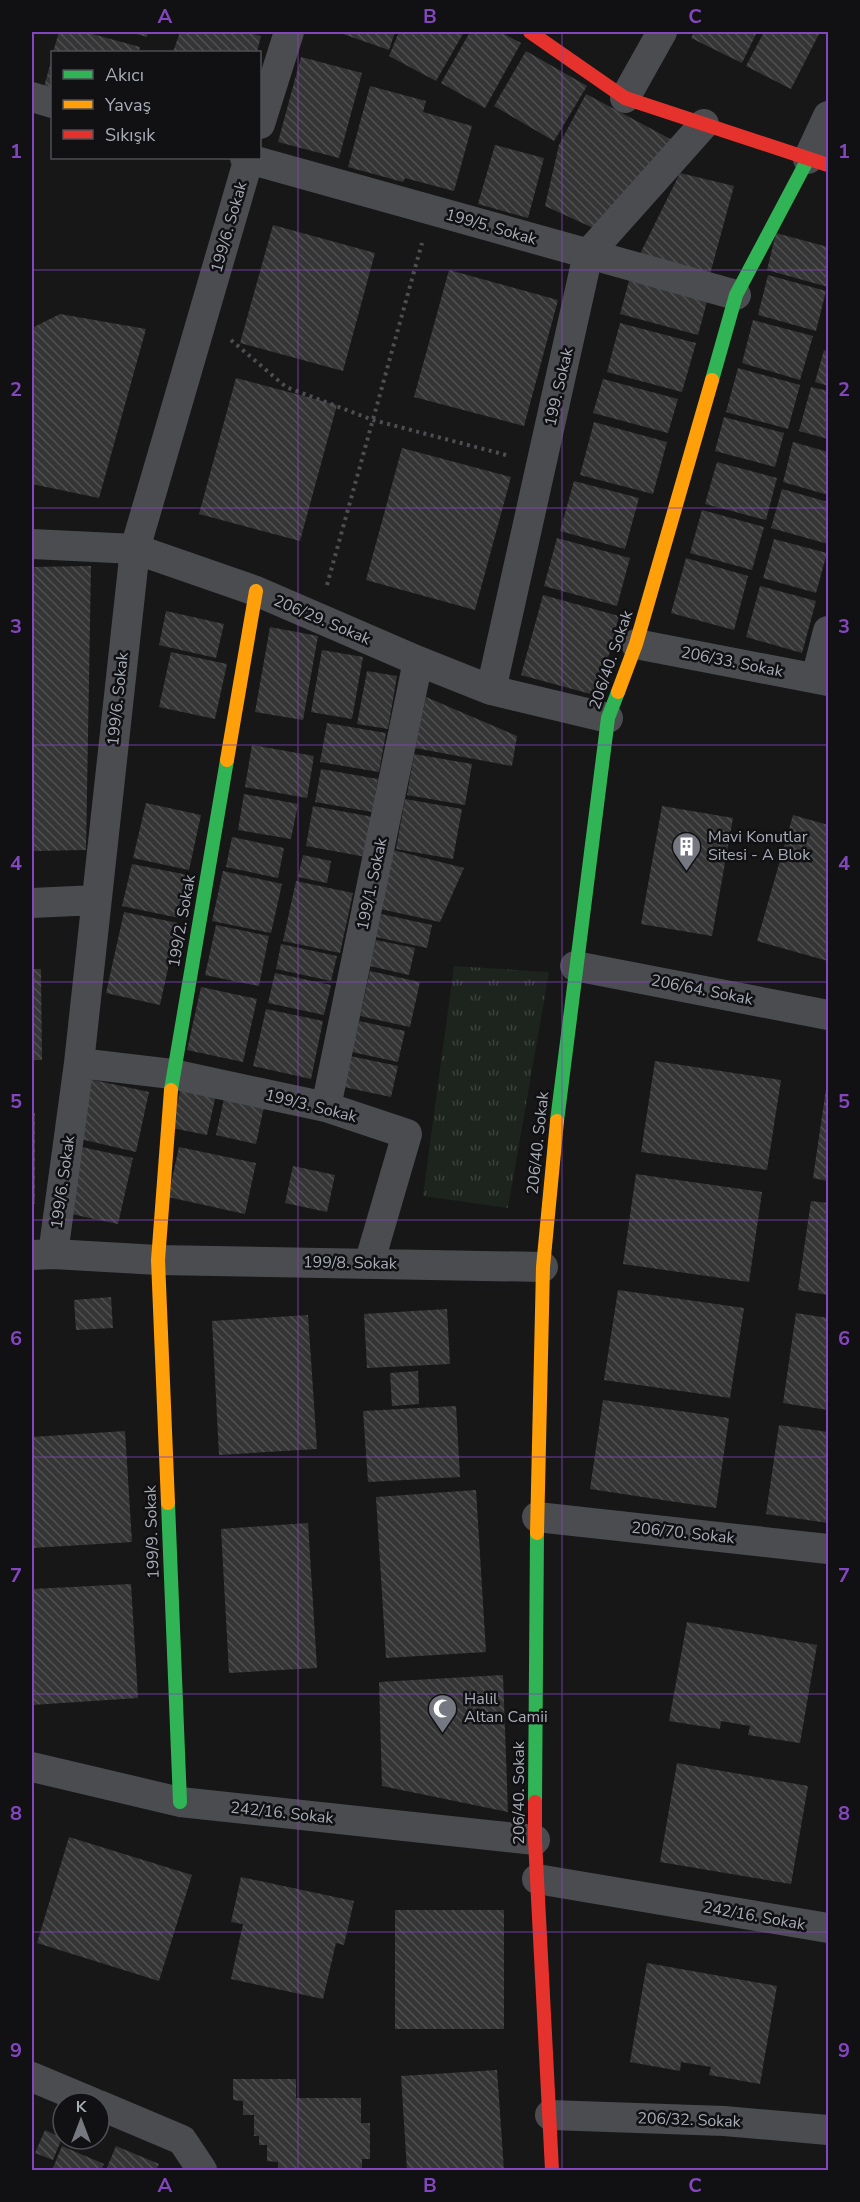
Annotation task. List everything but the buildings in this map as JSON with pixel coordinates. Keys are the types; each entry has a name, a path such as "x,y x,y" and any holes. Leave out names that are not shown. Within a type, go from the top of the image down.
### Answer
{"main road":[{"path":"530,32 624,98 818,162"},
{"name":"206/40. Sokak","path":"552,2170 535,1840 537,1517 543,1267 554,1144 575,966 608,718 636,644 736,295 818,162"},
{"name":"199/2. Sokak","path":"158,1260 172,1074 256,591"},
{"name":"199/9. Sokak","path":"158,1260 180,1802"}],"street":[{"path":"261,121 289,32"},
{"path":"624,98 662,32"},
{"path":"32,97 51,103"},
{"path":"818,162 828,116"},
{"name":"199. Sokak","path":"491,690 588,254 705,124"},
{"name":"199/6. Sokak","path":"42,1254 79,1063 135,549 248,159"},
{"name":"199/5. Sokak","path":"252,159 736,295"},
{"name":"206/29. Sokak","path":"32,544 135,549 256,591 491,690 608,718"},
{"path":"822,680 828,631"},
{"name":"206/33. Sokak","path":"636,644 822,680"},
{"name":"199/1. Sokak","path":"326,1107 418,661"},
{"path":"32,903 96,900"},
{"name":"206/64. Sokak","path":"575,966 828,1015"},
{"name":"199/3. Sokak","path":"79,1063 172,1074 326,1107 407,1134 369,1264"},
{"name":"199/8. Sokak","path":"42,1254 158,1260 543,1267"},
{"name":"206/70. Sokak","path":"537,1517 828,1549"},
{"name":"242/16. Sokak","path":"32,1767 180,1802 535,1840"},
{"name":"242/16. Sokak","path":"537,1879 828,1928"},
{"path":"32,2077 65,2091"},
{"path":"111,2110 182,2140 202,2170"},
{"name":"206/32. Sokak","path":"550,2115 724,2121 828,2130"}],"path":[{"path":"318,618 431,210"},
{"path":"202,317 286,387 373,420 541,464"}],"green space":[{"path":"454,966 549,972 508,1208 423,1196"}],"traffic: fast":[{"path":"712,380 736,295 808,159"},
{"path":"557,1121 608,718 618,692"},
{"path":"171,1090 227,760"},
{"path":"168,1503 180,1802"},
{"path":"535,1802 537,1533"}],"traffic: slow":[{"path":"618,692 636,644 712,380"},
{"path":"227,760 256,591"},
{"path":"168,1503 158,1260 171,1090"},
{"path":"537,1533 543,1267 557,1121"}],"traffic: jam":[{"path":"530,32 625,98 828,165"},
{"path":"535,1802 552,2170"}],"place":[{"name":"Mavi Konutlar Sitesi - A Blok","path":"687,872"},
{"name":"Halil Altan Camii","path":"443,1734"}]}
